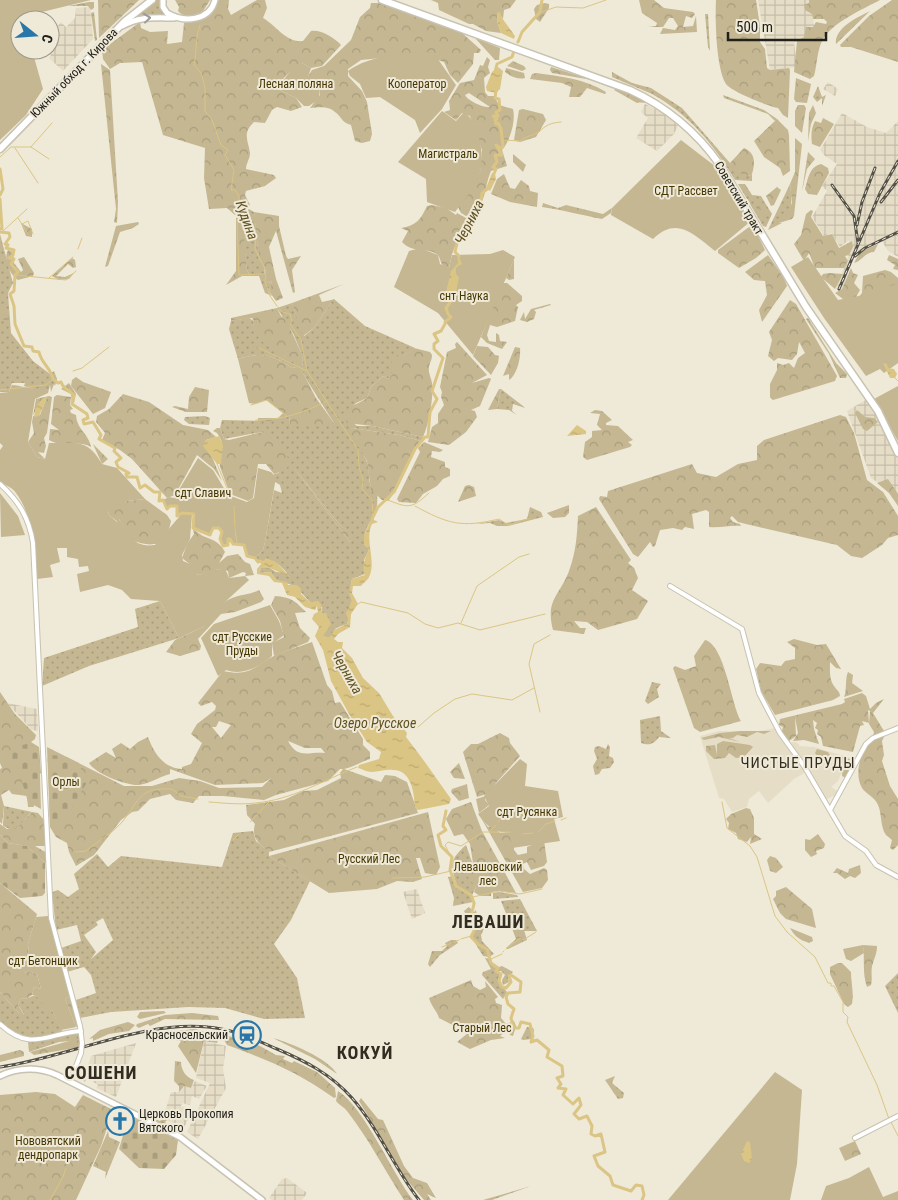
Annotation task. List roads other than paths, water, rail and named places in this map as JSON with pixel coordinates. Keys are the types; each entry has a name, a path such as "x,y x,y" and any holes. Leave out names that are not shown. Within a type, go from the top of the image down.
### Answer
{"highway":[{"name":"Южный обход г. Кирова","path":"0,145 115,28 148,0"},
{"name":"Южный обход г. Кирова","path":"0,149 118,29 152,0"},
{"name":"Советский тракт","path":"382,0 615,84 651,100 672,114 708,148 806,307 870,398 887,427 898,453"},
{"name":"Советский тракт","path":"390,0 623,84 659,102 684,120 706,142 722,164 898,445"}],"main road":[{"path":"163,0 165,12 179,18"},
{"path":"118,29 135,19 146,17 193,19 203,16 211,10 215,0"},
{"path":"0,484 16,500 24,512 33,543 51,918 81,1031 82,1043 81,1053 70,1082"},
{"path":"670,586 726,618 743,631 759,693 777,729 804,766 846,836 871,858 878,867 898,877"},
{"path":"830,810 864,746 873,738 898,728"},
{"path":"0,1024 15,1036 31,1041 81,1031"},
{"path":"0,1076 16,1070 36,1069 64,1079 171,1131 262,1200"},
{"path":"64,1079 70,1078 74,1073"},
{"path":"74,1073 73,1080 76,1085"},
{"path":"855,1138 898,1116"}],"water":[{"path":"498,12 500,12 515,36 514,39 501,33 497,21"},
{"path":"498,67 503,71 500,89 496,93 487,91 486,87 492,72"},
{"path":"492,173 495,174 496,179 490,191 486,188"},
{"path":"457,252 462,264 456,268 456,274 459,277 455,297 446,292 451,271 458,263"},
{"path":"883,363 887,364 888,368 894,369 897,374 895,378 890,378"},
{"path":"44,397 47,398 39,416 34,417 36,406"},
{"path":"577,425 586,431 586,434 567,436"},
{"path":"219,436 223,445 221,464 217,464 203,446 206,440"},
{"name":"Озеро Русское","path":"373,515 374,520 378,522 372,524 369,537 371,571 361,586 353,586 352,593 358,604 351,614 350,627 338,634 334,639 338,642 343,642 342,648 352,658 363,678 379,693 393,716 407,733 406,737 451,799 449,804 418,810 415,808 411,784 404,774 393,770 368,772 358,768 359,765 379,759 381,752 367,742 331,681 323,650 315,636 319,627 312,619 314,614 318,612 317,606 315,610 305,607 295,597 287,595 282,583 274,582 269,576 257,574 257,569 266,558 276,562 290,577 270,568 261,568 259,573 271,572 276,580 287,582 288,585 297,585 301,589 301,594 310,602 318,601 321,604 322,613 326,613 331,624 323,636 330,637 334,630 347,624 346,613 352,601 349,594 352,579 365,575 363,566 369,550 364,544 364,536"},
{"path":"747,1141 750,1142 752,1159 749,1163 744,1161 741,1154"}],"waterway":[{"name":"Черниха","path":"518,42 522,32 540,12 542,0"},
{"path":"539,13 556,7 583,8 606,0"},
{"name":"Кудина","path":"200,25 194,65 201,73 205,87 205,111 212,120 221,145 228,150 225,155 234,170 231,190 235,190 239,196 239,201 256,237 255,249 266,271 265,281 270,296 277,306"},
{"name":"Черниха","path":"499,63 512,57 514,51"},
{"name":"Черниха","path":"495,72 497,64"},
{"name":"Черниха","path":"493,176 496,169 493,167 497,162 495,155 502,155 496,145 501,148 503,146 501,129 498,123 496,124 495,119 497,119 493,116 498,116 496,112 500,110 499,99 495,98 496,91"},
{"path":"503,144 503,140 520,141 549,125 561,122"},
{"path":"0,157 11,147 31,147 52,123"},
{"path":"31,147 49,159"},
{"path":"15,148 38,183"},
{"path":"0,169 3,189 0,195"},
{"name":"Черниха","path":"459,256 455,252 462,229 479,204 482,193 490,187"},
{"path":"0,199 2,229 0,229"},
{"path":"2,232 27,209"},
{"path":"18,218 28,234"},
{"path":"237,220 239,275 264,274"},
{"path":"22,224 28,221 33,234"},
{"path":"0,232 9,233 10,237 5,244 8,245 6,248 14,250 13,255 9,258 14,259 11,264 18,272 15,275 14,291 10,294 14,306 15,324 24,346 32,347 33,351 39,352 53,379 58,383 61,382 74,395 72,404 87,414 88,418 83,420 84,424 93,422 101,435 99,439 115,448 114,451 121,458 116,462 118,467 129,473 126,474 127,477 137,477 140,488 145,485 154,492 160,492 159,501 163,500 167,509 170,506 177,506 177,516 182,513 194,514 193,528 210,535 213,528 219,528 222,532 220,539 223,546 228,545 228,539 233,544 244,545 247,556 255,558 263,564"},
{"path":"78,249 82,238"},
{"path":"49,278 73,257"},
{"path":"15,275 66,280 76,271"},
{"name":"Черниха","path":"445,322 451,317 446,308 454,297 454,292"},
{"name":"Кудина","path":"278,307 282,312 290,314 292,321 290,324 301,340 307,371 358,450 359,467 363,480 362,489 372,500 373,515"},
{"name":"Черниха","path":"372,519 378,507 394,492 415,449 425,437 428,437 430,412 437,399 432,391 443,358 434,349 434,344 438,341 434,334 441,331 445,324"},
{"path":"73,371 82,368 109,347"},
{"path":"257,347 307,371"},
{"path":"895,378 898,381"},
{"path":"0,390 46,385 53,379"},
{"path":"251,405 267,400 288,417"},
{"path":"256,420 275,419 293,415 327,401"},
{"path":"217,464 232,500"},
{"path":"385,499 409,506 429,493"},
{"path":"234,506 235,527"},
{"path":"415,506 437,517 464,524 499,519 508,525 530,518"},
{"path":"235,529 237,543"},
{"path":"461,623 477,586 519,557 529,554"},
{"path":"358,604 361,602 408,613 425,624 438,628 458,623 480,630 545,614"},
{"path":"540,712 529,664 534,644 550,635"},
{"path":"418,727 434,713 455,699 472,694 512,700 534,688"},
{"path":"209,802 244,804 282,798 308,789 357,767"},
{"path":"75,852 86,851 115,829 137,801 146,793 153,790 172,789 181,796 198,799"},
{"path":"250,822 270,801"},
{"path":"722,802 727,828 750,846 757,857 775,916 787,932 815,957 828,983 834,986 843,1002 843,1012 848,1017 847,1022 877,1085 889,1119"},
{"path":"498,822 502,816 515,808"},
{"path":"446,811 443,826 446,830 438,835 441,846 452,857 450,870 456,886 471,895 474,903"},
{"path":"561,820 566,818"},
{"path":"538,832 546,824 555,821"},
{"path":"490,831 496,825"},
{"path":"449,853 445,845 448,842 461,846 483,832 510,832"},
{"path":"522,834 533,833"},
{"path":"233,840 238,835"},
{"path":"392,878 425,877 451,871"},
{"path":"473,897 499,891 520,894 542,889"},
{"path":"474,904 471,916 476,927 471,937 479,945 487,949 491,963 498,968 496,971 501,974 499,981 502,987 506,988 511,982 509,976 511,975 521,982 520,992 508,993 506,997 508,1004 514,1009 511,1018 514,1028 519,1028 521,1022 530,1024 533,1036 531,1042 537,1040 549,1050 547,1057 562,1066 563,1076 557,1078 561,1084 558,1088 566,1089 563,1095 573,1104 579,1098 581,1105 574,1114 579,1119 587,1116 592,1126 591,1134 595,1136 601,1134 605,1152 594,1156 598,1166 610,1176 613,1185 631,1191 636,1185 642,1186 644,1195 642,1200"},
{"path":"506,949 520,938 523,940 536,932"},
{"path":"461,939 471,936"},
{"path":"442,947 459,940"},
{"path":"491,959 502,954"},
{"path":"891,1122 898,1136"},
{"path":"66,1143 66,1152"},
{"path":"50,1200 66,1168"}],"railway":[{"path":"839,289 880,193 898,161"},
{"path":"857,225 862,202 875,168"},
{"path":"881,202 898,180"},
{"path":"832,185 854,216 858,243"},
{"path":"855,256 865,248 898,232"},
{"path":"0,1067 157,1029 183,1026 217,1028 235,1032 307,1063 344,1089 362,1110 419,1200"}],"place":[{"name":"Красносельский","path":"247,1035"},
{"name":"Церковь Прокопия Вятского","path":"120,1121"}],"district":[{"name":"ЧИСТЫЕ ПРУДЫ","path":"798,763"},
{"name":"ЛЕВАШИ","path":"488,922"},
{"name":"КОКУЙ","path":"365,1053"},
{"name":"СОШЕНИ","path":"101,1073"}],"park label":[{"name":"Лесная поляна","path":"296,84"},
{"name":"Кооператор","path":"417,84"},
{"name":"Магистраль","path":"448,154"},
{"name":"СДТ Рассвет","path":"686,191"},
{"name":"снт Наука","path":"464,296"},
{"name":"сдт Славич","path":"203,493"},
{"name":"сдт Русские Пруды","path":"242,644"},
{"name":"Орлы","path":"66,782"},
{"name":"сдт Русянка","path":"527,812"},
{"name":"Русский Лес","path":"369,859"},
{"name":"Левашовский лес","path":"488,874"},
{"name":"сдт Бетонщик","path":"43,961"},
{"name":"Старый Лес","path":"482,1028"},
{"name":"Нововятский дендропарк","path":"48,1148"}]}
